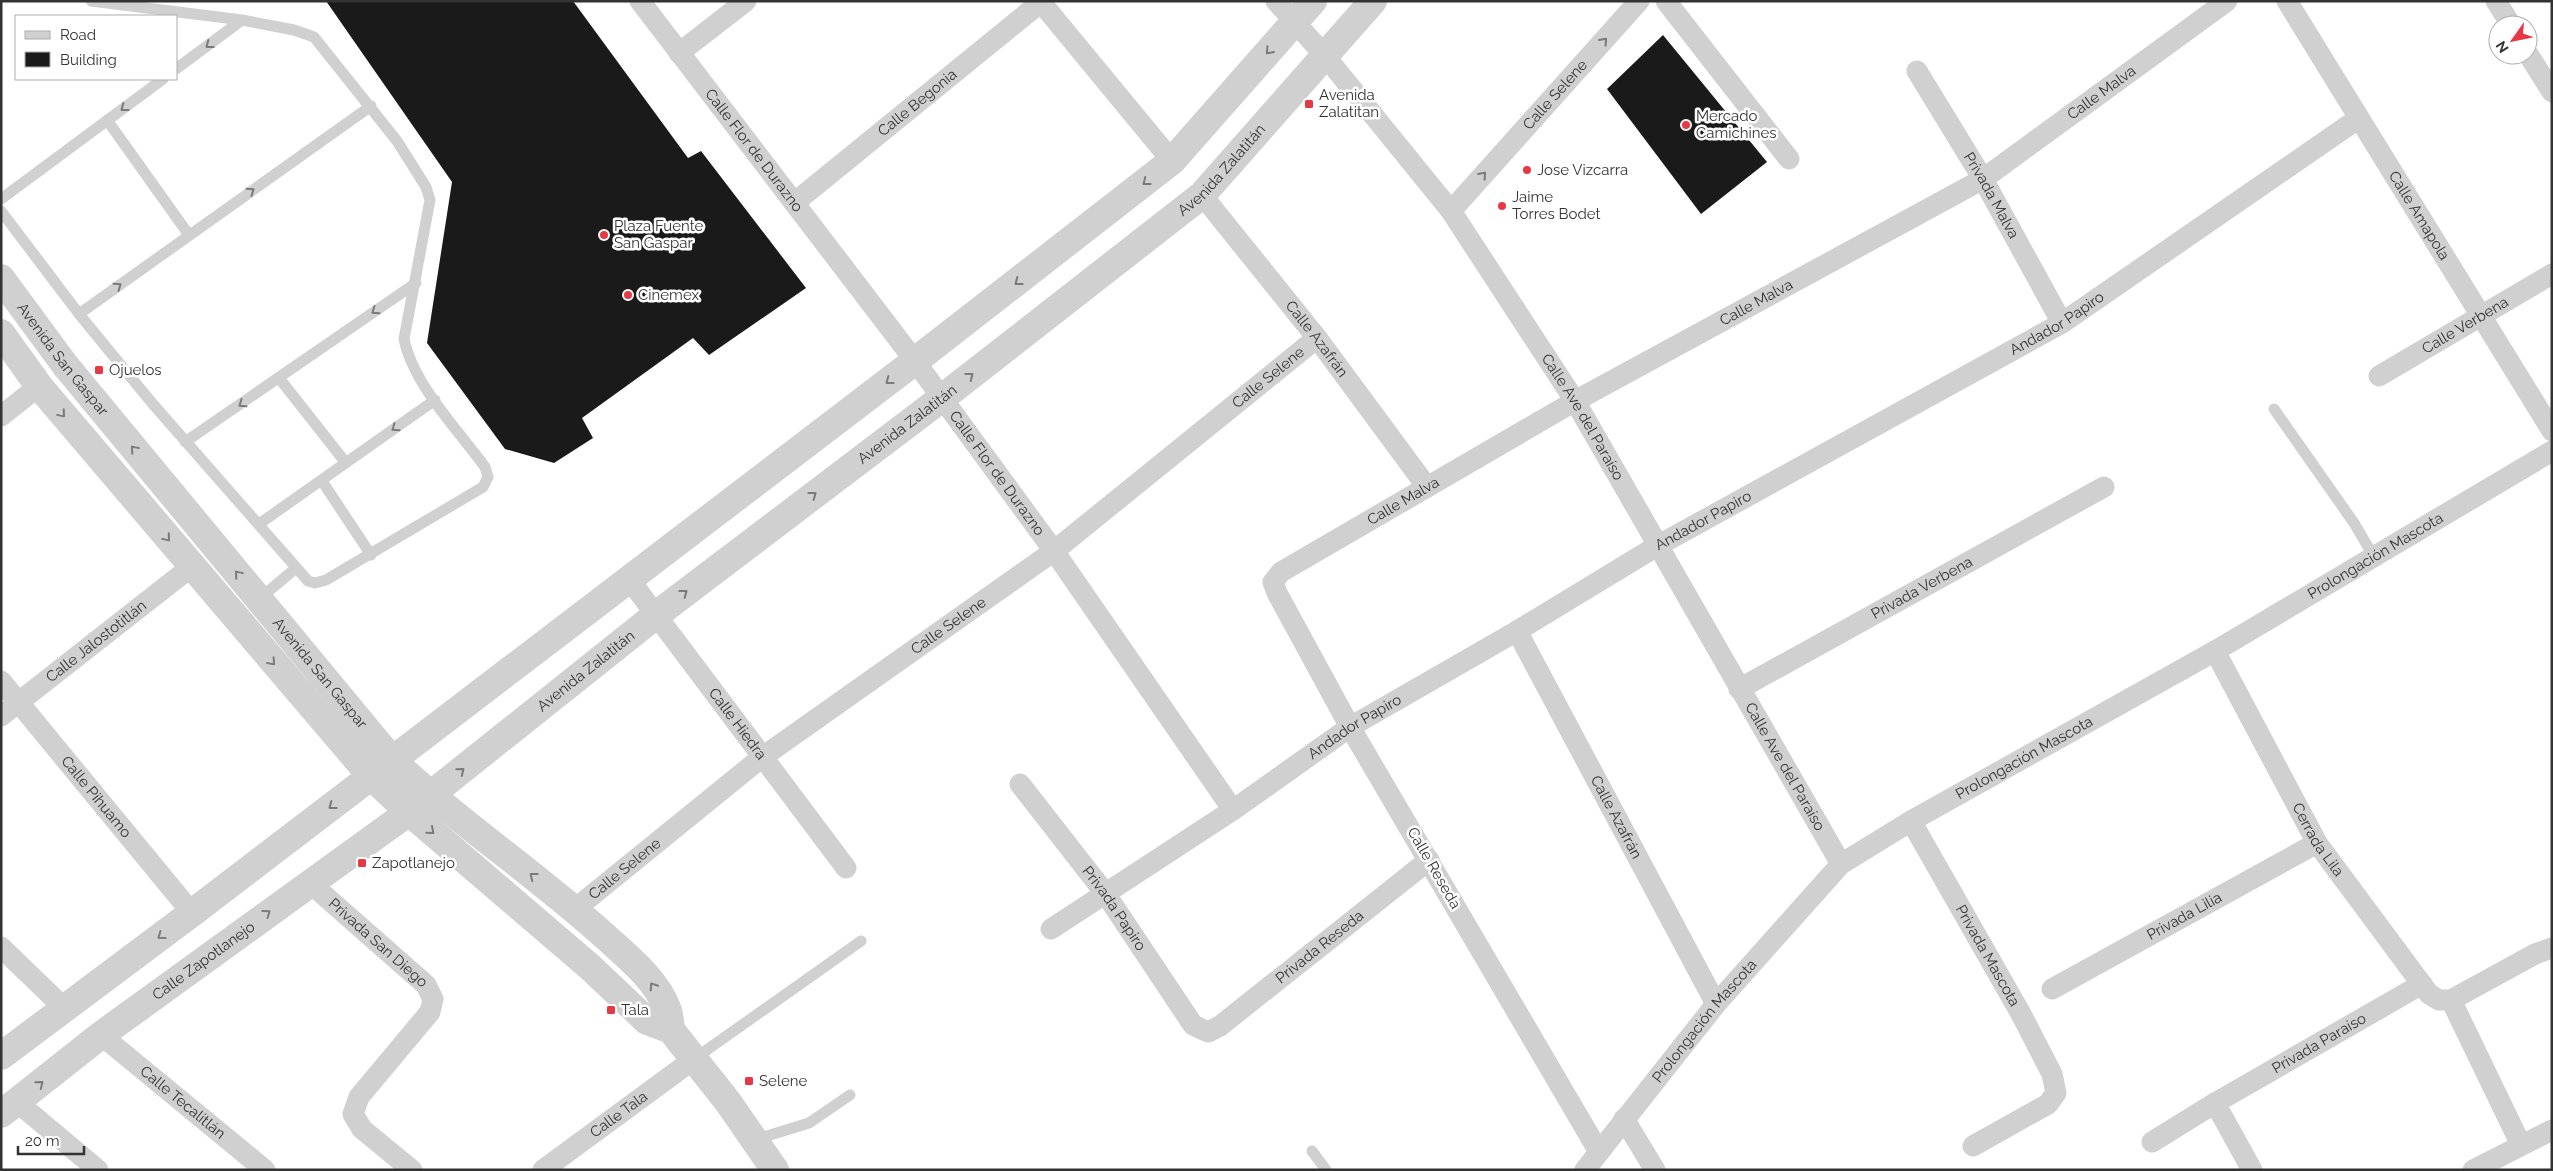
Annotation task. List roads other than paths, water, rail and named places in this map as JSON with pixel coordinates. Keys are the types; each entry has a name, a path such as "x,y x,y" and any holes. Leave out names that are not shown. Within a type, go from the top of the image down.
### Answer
{"street":[{"name":"Calle Flor de Durazno","path":"640,1 915,361 1054,551 1233,810"},
{"path":"679,53 746,1"},
{"name":"Calle Ave del Paraíso","path":"1276,1 1326,57 1450,211 1575,401 1840,864"},
{"path":"1,1056 192,913 915,361 1172,161 1313,1"},
{"name":"Avenida Zalatitán","path":"409,812 656,614 942,398 1202,195 1326,57 1373,1"},
{"name":"Calle Selene","path":"1450,211 1639,1"},
{"path":"1666,1 1789,159"},
{"name":"Calle Malva","path":"1274,582 1280,572 1575,401 1983,179 2227,1"},
{"name":"Calle Amapola","path":"2287,1 2479,316 2552,431"},
{"path":"2496,1 2504,15"},
{"path":"1041,2 1172,161"},
{"name":"Calle Begonia","path":"794,203 1041,2"},
{"path":"2535,65 2552,92"},
{"name":"Privada Malva","path":"1917,71 1983,179 2062,323"},
{"name":"Andador Papiro","path":"1051,929 1233,810 1350,727 1517,631 1658,546 2062,323 2358,118"},
{"name":"Calle Azafrán","path":"1202,195 1317,338 1427,487"},
{"name":"Calle Verbena","path":"2379,376 2552,274"},
{"name":"Avenida San Gaspar","path":"1,278 65,365 259,600 381,768 409,812 590,967 647,1021 671,1030"},
{"name":"Avenida San Gaspar","path":"1,333 39,386 236,620 381,768 430,796 575,909 648,978 667,1008 671,1030 754,1140 774,1170"},
{"name":"Calle Selene","path":"575,909 761,758 1054,551 1317,338"},
{"path":"1,416 39,386"},
{"name":"Prolongación Mascota","path":"1585,1170 1716,1004 1840,864 1911,821 2215,652 2552,451"},
{"name":"Privada Verbena","path":"1739,689 2104,487"},
{"name":"Calle Jalostotitlán","path":"1,716 191,567"},
{"name":"Calle Hiedra","path":"629,579 761,758 846,868"},
{"name":"Calle Reseda","path":"1274,582 1277,593 1350,727 1599,1152"},
{"name":"Calle Azafrán","path":"1517,631 1716,1004"},
{"name":"Cerrada Lila","path":"2215,652 2317,843 2429,994 2439,1000 2451,1000"},
{"name":"Calle Pihuamo","path":"1,681 192,913"},
{"name":"Privada Papiro","path":"1020,784 1105,893 1193,1025 1208,1032"},
{"name":"Calle Zapotlanejo","path":"9,1108 101,1035 309,882 409,812"},
{"name":"Privada Mascota","path":"1911,821 2021,1014 2052,1074 2056,1093 2048,1104 1973,1146"},
{"name":"Privada Lilia","path":"2052,989 2317,843"},
{"name":"Privada Reseda","path":"1208,1032 1220,1026 1429,860"},
{"name":"Privada San Diego","path":"309,882 426,985 432,999 430,1012 359,1097 353,1114 362,1129 412,1170"},
{"path":"1,947 64,1008"},
{"path":"2521,1145 2451,1000 2535,954 2552,948"},
{"name":"Privada Paraíso","path":"2152,1142 2215,1103 2422,984"},
{"name":"Calle Tecalitlán","path":"101,1035 265,1170"},
{"name":"Calle Tala","path":"543,1170 694,1059"},
{"path":"2215,1103 2252,1170"},
{"path":"9,1108 98,1170"},
{"path":"1624,1119 1655,1170"},
{"path":"2473,1170 2552,1130"}],"lane":[{"path":"1,211 79,314 185,442 308,581 316,583 326,580 371,555 483,487 486,482 488,477 485,467 435,400 407,357 404,339 416,284 430,200 426,187 397,141 371,106 314,37 294,30 242,20 92,1"},
{"path":"178,68 242,20"},
{"path":"1,199 162,80"},
{"path":"79,314 371,106"},
{"path":"107,120 189,235"},
{"path":"185,442 416,284"},
{"path":"279,378 346,463"},
{"path":"259,524 435,400"},
{"path":"2274,409 2354,522 2374,557"},
{"path":"322,481 371,555"},
{"path":"236,620 296,568"},
{"path":"694,1059 861,941"},
{"path":"754,1140 809,1123 850,1095"},
{"path":"1312,1151 1326,1170"}],"place":[{"name":"Avenida Zalatitan","path":"1309,104"},
{"name":"Mercado Camichines","path":"1686,125"},
{"name":"Jose Vizcarra","path":"1527,170"},
{"name":"Jaime Torres Bodet","path":"1502,206"},
{"name":"Plaza Fuente San Gaspar","path":"604,235"},
{"name":"Cinemex","path":"628,295"},
{"name":"Ojuelos","path":"99,370"},
{"name":"Zapotlanejo","path":"362,863"},
{"name":"Tala","path":"611,1010"},
{"name":"Selene","path":"749,1081"}]}
